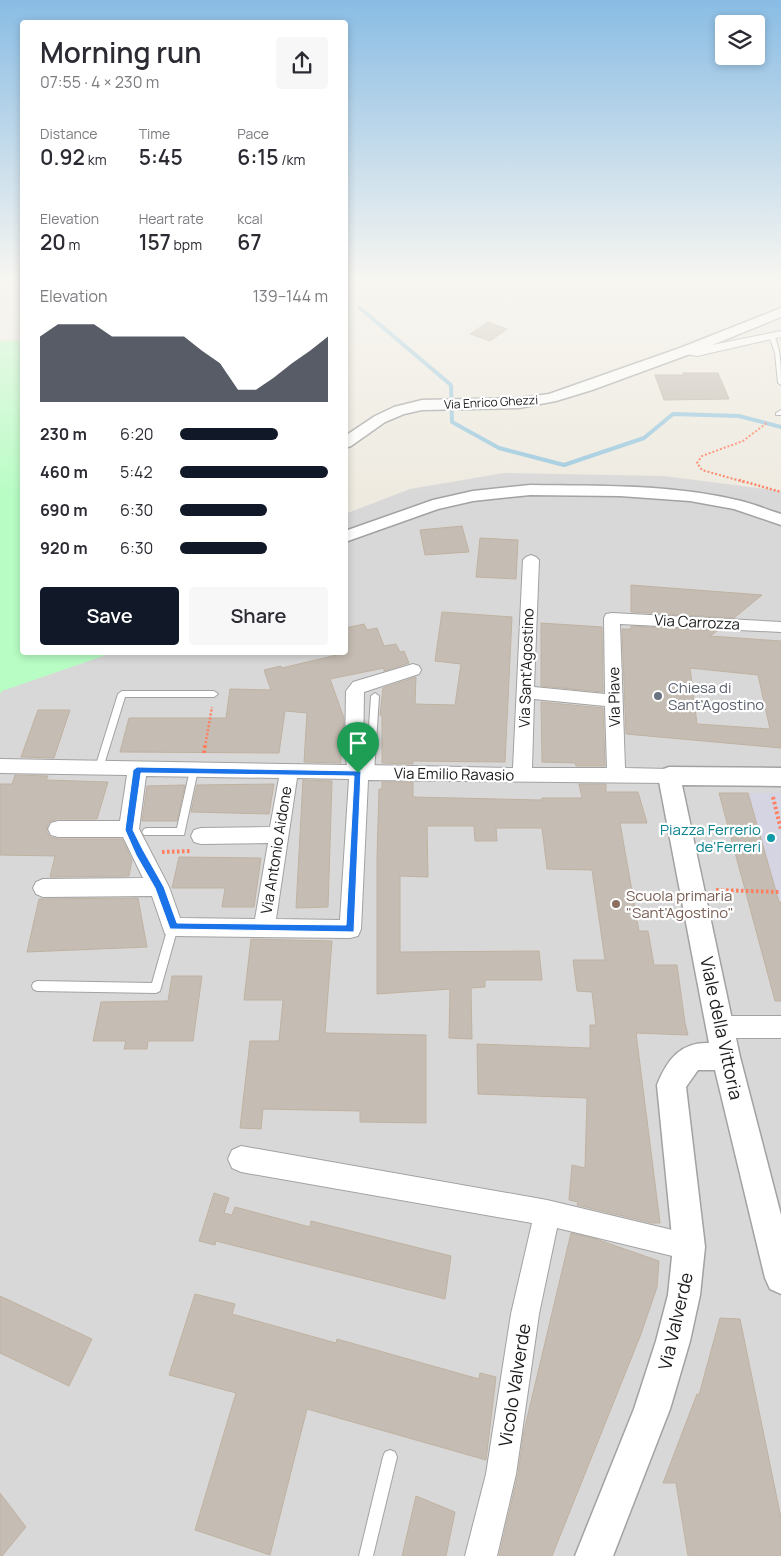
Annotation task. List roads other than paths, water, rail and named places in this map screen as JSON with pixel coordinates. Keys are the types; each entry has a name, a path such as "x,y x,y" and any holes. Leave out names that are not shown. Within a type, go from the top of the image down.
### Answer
{"street":[{"name":"Via Enrico Ghezzi","path":"348,440 394,412 422,405 519,403 550,398 587,387 681,353"},
{"path":"348,536 433,505 473,496 530,490 620,491 690,496 738,505 781,520"},
{"name":"Via Sant'Agostino","path":"522,775 530,560"},
{"name":"Via Carrozza","path":"612,618 781,627"},
{"name":"Via Piave","path":"612,618 616,776"},
{"path":"137,770 139,852 159,887 173,927 350,929 364,773 354,755 356,692 359,686 413,670"},
{"path":"525,692 614,701"},
{"name":"Via Emilio Ravasio","path":"0,766 137,770 669,776"},
{"name":"Via Antonio Aidone","path":"264,928 289,771"},
{"path":"669,776 774,777"},
{"name":"Viale della Vittoria","path":"669,776 723,1042 781,1278"},
{"path":"58,830 138,831"},
{"path":"201,836 279,835"},
{"path":"43,888 159,887"},
{"path":"723,1042 781,1027"},
{"name":"Via Valverde","path":"594,1556 652,1409 684,1295 689,1247 670,1085 683,1063 723,1042"},
{"path":"241,1159 547,1213 689,1247"},
{"name":"Vicolo Valverde","path":"481,1556 501,1474 525,1314 547,1213"}],"lane":[{"path":"779,353 781,383"},
{"path":"99,768 122,694 214,694"},
{"path":"364,773 375,696"},
{"path":"138,831 181,832 194,770"},
{"path":"37,986 156,988 173,927"},
{"path":"366,1556 390,1457"}],"waterway":[{"path":"413,353 451,385 452,422 499,448 564,465 644,438 673,414 739,416 781,427"}],"place":[{"name":"Chiesa di Sant'Agostino","path":"658,696"},
{"name":"Piazza Ferrerio de'Ferreri","path":"771,838"},
{"name":"Scuola primaria \"Sant'Agostino\"","path":"616,904"}]}
